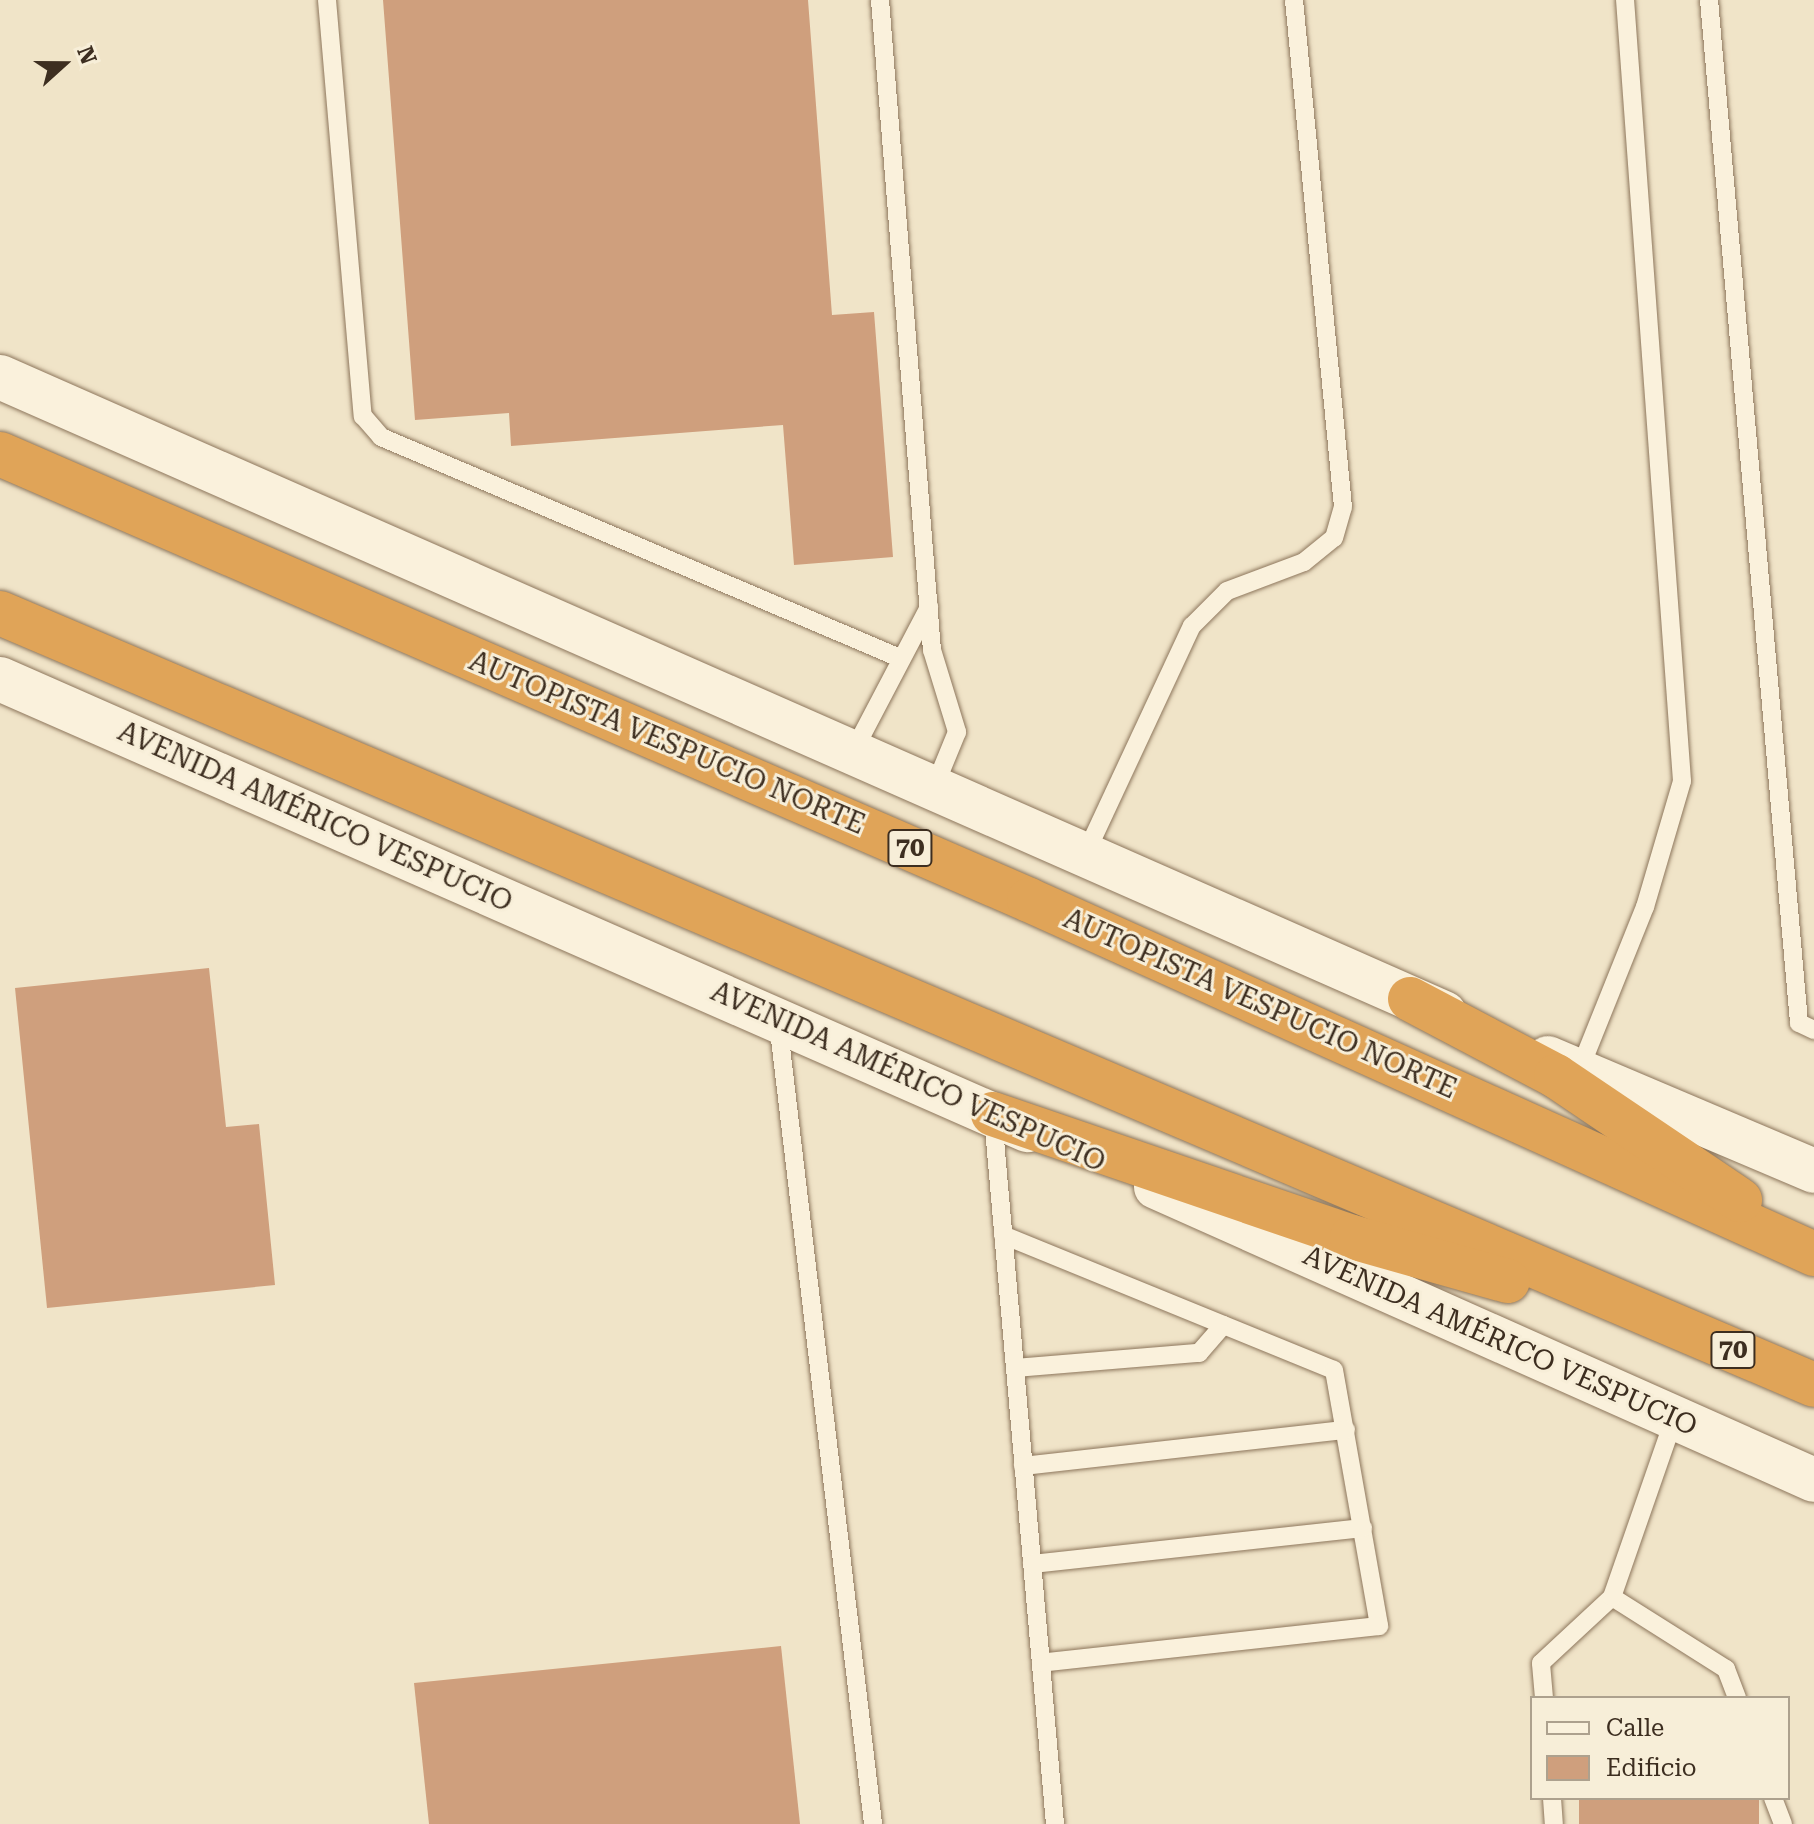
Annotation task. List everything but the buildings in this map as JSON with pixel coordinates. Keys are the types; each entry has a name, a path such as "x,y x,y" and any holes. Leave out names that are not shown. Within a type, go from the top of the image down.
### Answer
{"highway":[{"name":"AUTOPISTA VESPUCIO NORTE","path":"0,454 1029,900 1814,1253"},
{"name":"70","path":"0,613 1152,1107 1814,1385"},
{"path":"1410,999 1628,1120 1814,1253"},
{"path":"993,1114 1352,1237 1652,1315"}],"main road":[{"path":"0,377 1410,999 1814,1171"},
{"name":"AVENIDA AMÉRICO VESPUCIO","path":"0,679 778,1019 1814,1480"}],"lane":[{"path":"327,0 363,416 405,449 900,658"},
{"path":"880,0 932,650 957,732 934,788"},
{"path":"1085,855 1192,626 1227,591 1304,562 1334,538 1343,507 1294,0"},
{"path":"1579,1071 1645,907 1682,781 1625,0"},
{"path":"1709,0 1799,1023 1814,1030"},
{"path":"853,752 929,607"},
{"path":"778,1019 873,1824"},
{"path":"993,1114 1055,1824"},
{"path":"1003,1235 1334,1370 1379,1626 1041,1663"},
{"path":"1015,1368 1199,1353 1223,1325"},
{"path":"1544,1696 1541,1663 1612,1597 1674,1419"},
{"path":"1023,1466 1346,1430"},
{"path":"1032,1564 1363,1528"},
{"path":"1612,1597 1726,1669 1736,1696"},
{"path":"1552,1800 1554,1824"},
{"path":"1774,1800 1783,1824"}]}
